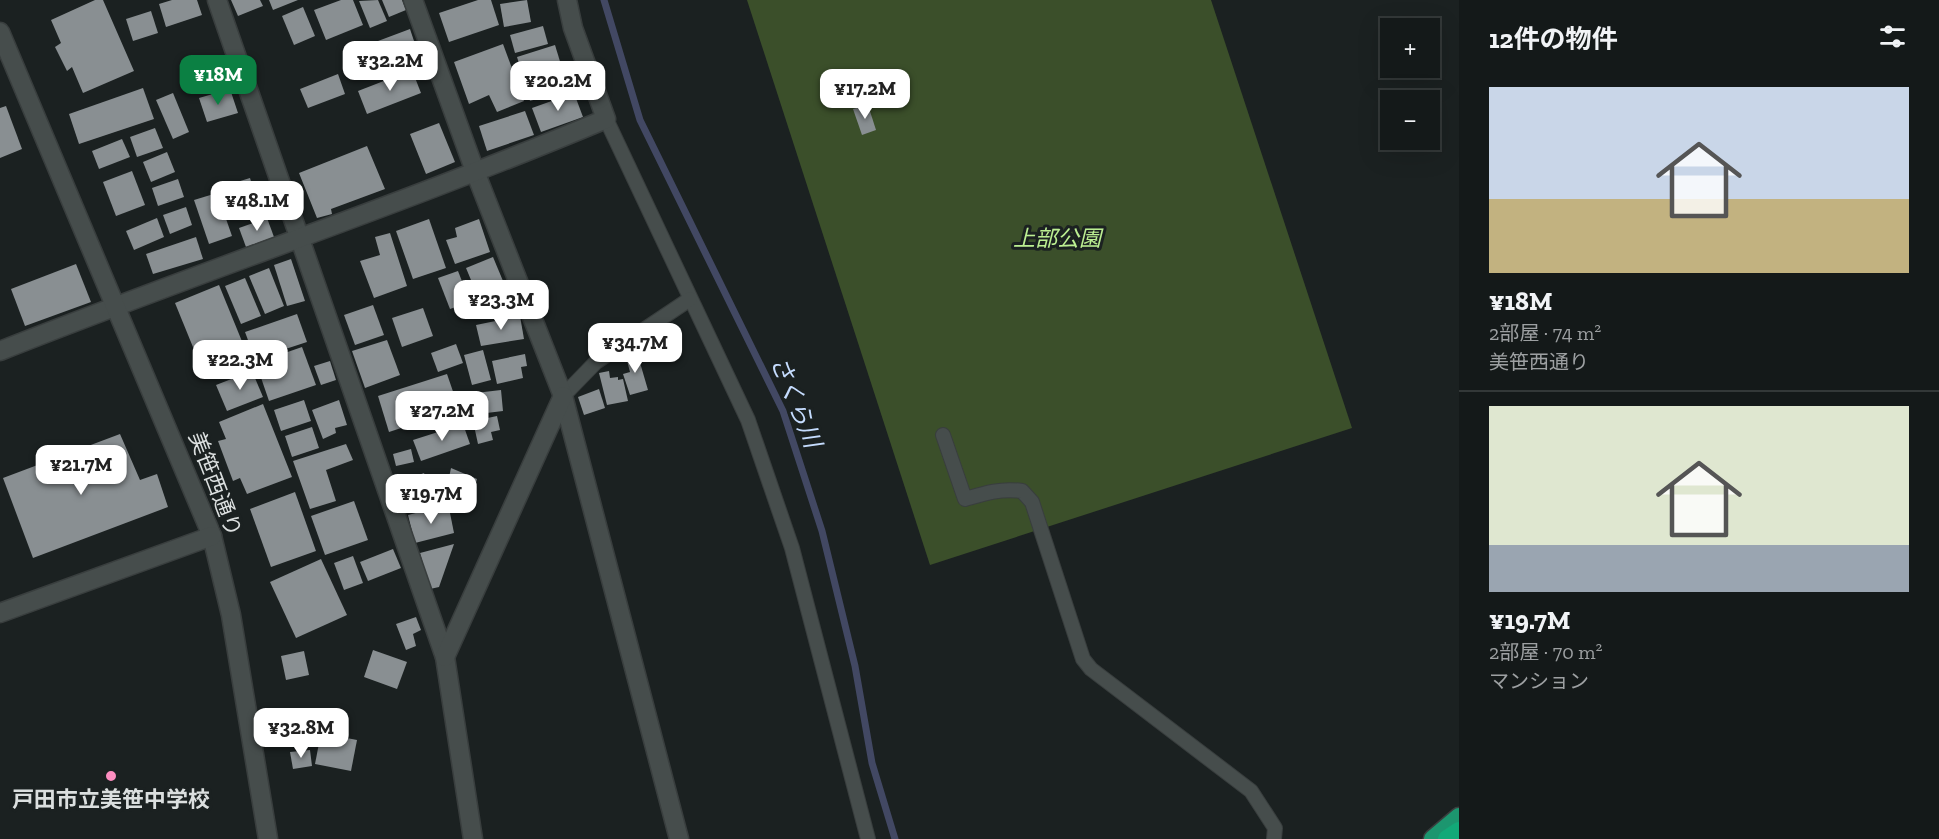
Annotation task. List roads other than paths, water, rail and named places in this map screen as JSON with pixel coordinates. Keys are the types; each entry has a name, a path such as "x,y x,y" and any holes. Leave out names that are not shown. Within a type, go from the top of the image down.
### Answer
{"highway":[{"path":"1433,839 1459,818"},
{"path":"1447,839 1459,831"}],"street":[{"path":"217,0 445,657 473,839"},
{"path":"413,0 476,174 563,396 679,839"},
{"path":"0,351 117,305 476,174 606,119 573,28 567,0"},
{"name":"美笹西通り","path":"0,32 6,66 117,305 212,536 231,615 268,839"},
{"path":"445,657 563,396"},
{"path":"0,613 212,536"}],"lane":[{"path":"606,119 748,420 792,548 868,839"},
{"path":"563,396 596,362 690,299"},
{"path":"943,435 965,500 1008,489 1022,491 1032,502 1083,659 1091,669 1251,791 1275,828 1274,839"}],"waterway":[{"name":"さくら川","path":"604,0 640,120 783,411 822,531 855,666 872,763 895,839"}],"place":[{"name":"戸田市立美笹中学校","path":"111,776"}],"park label":[{"name":"上部公園","path":"1057,238"}]}
